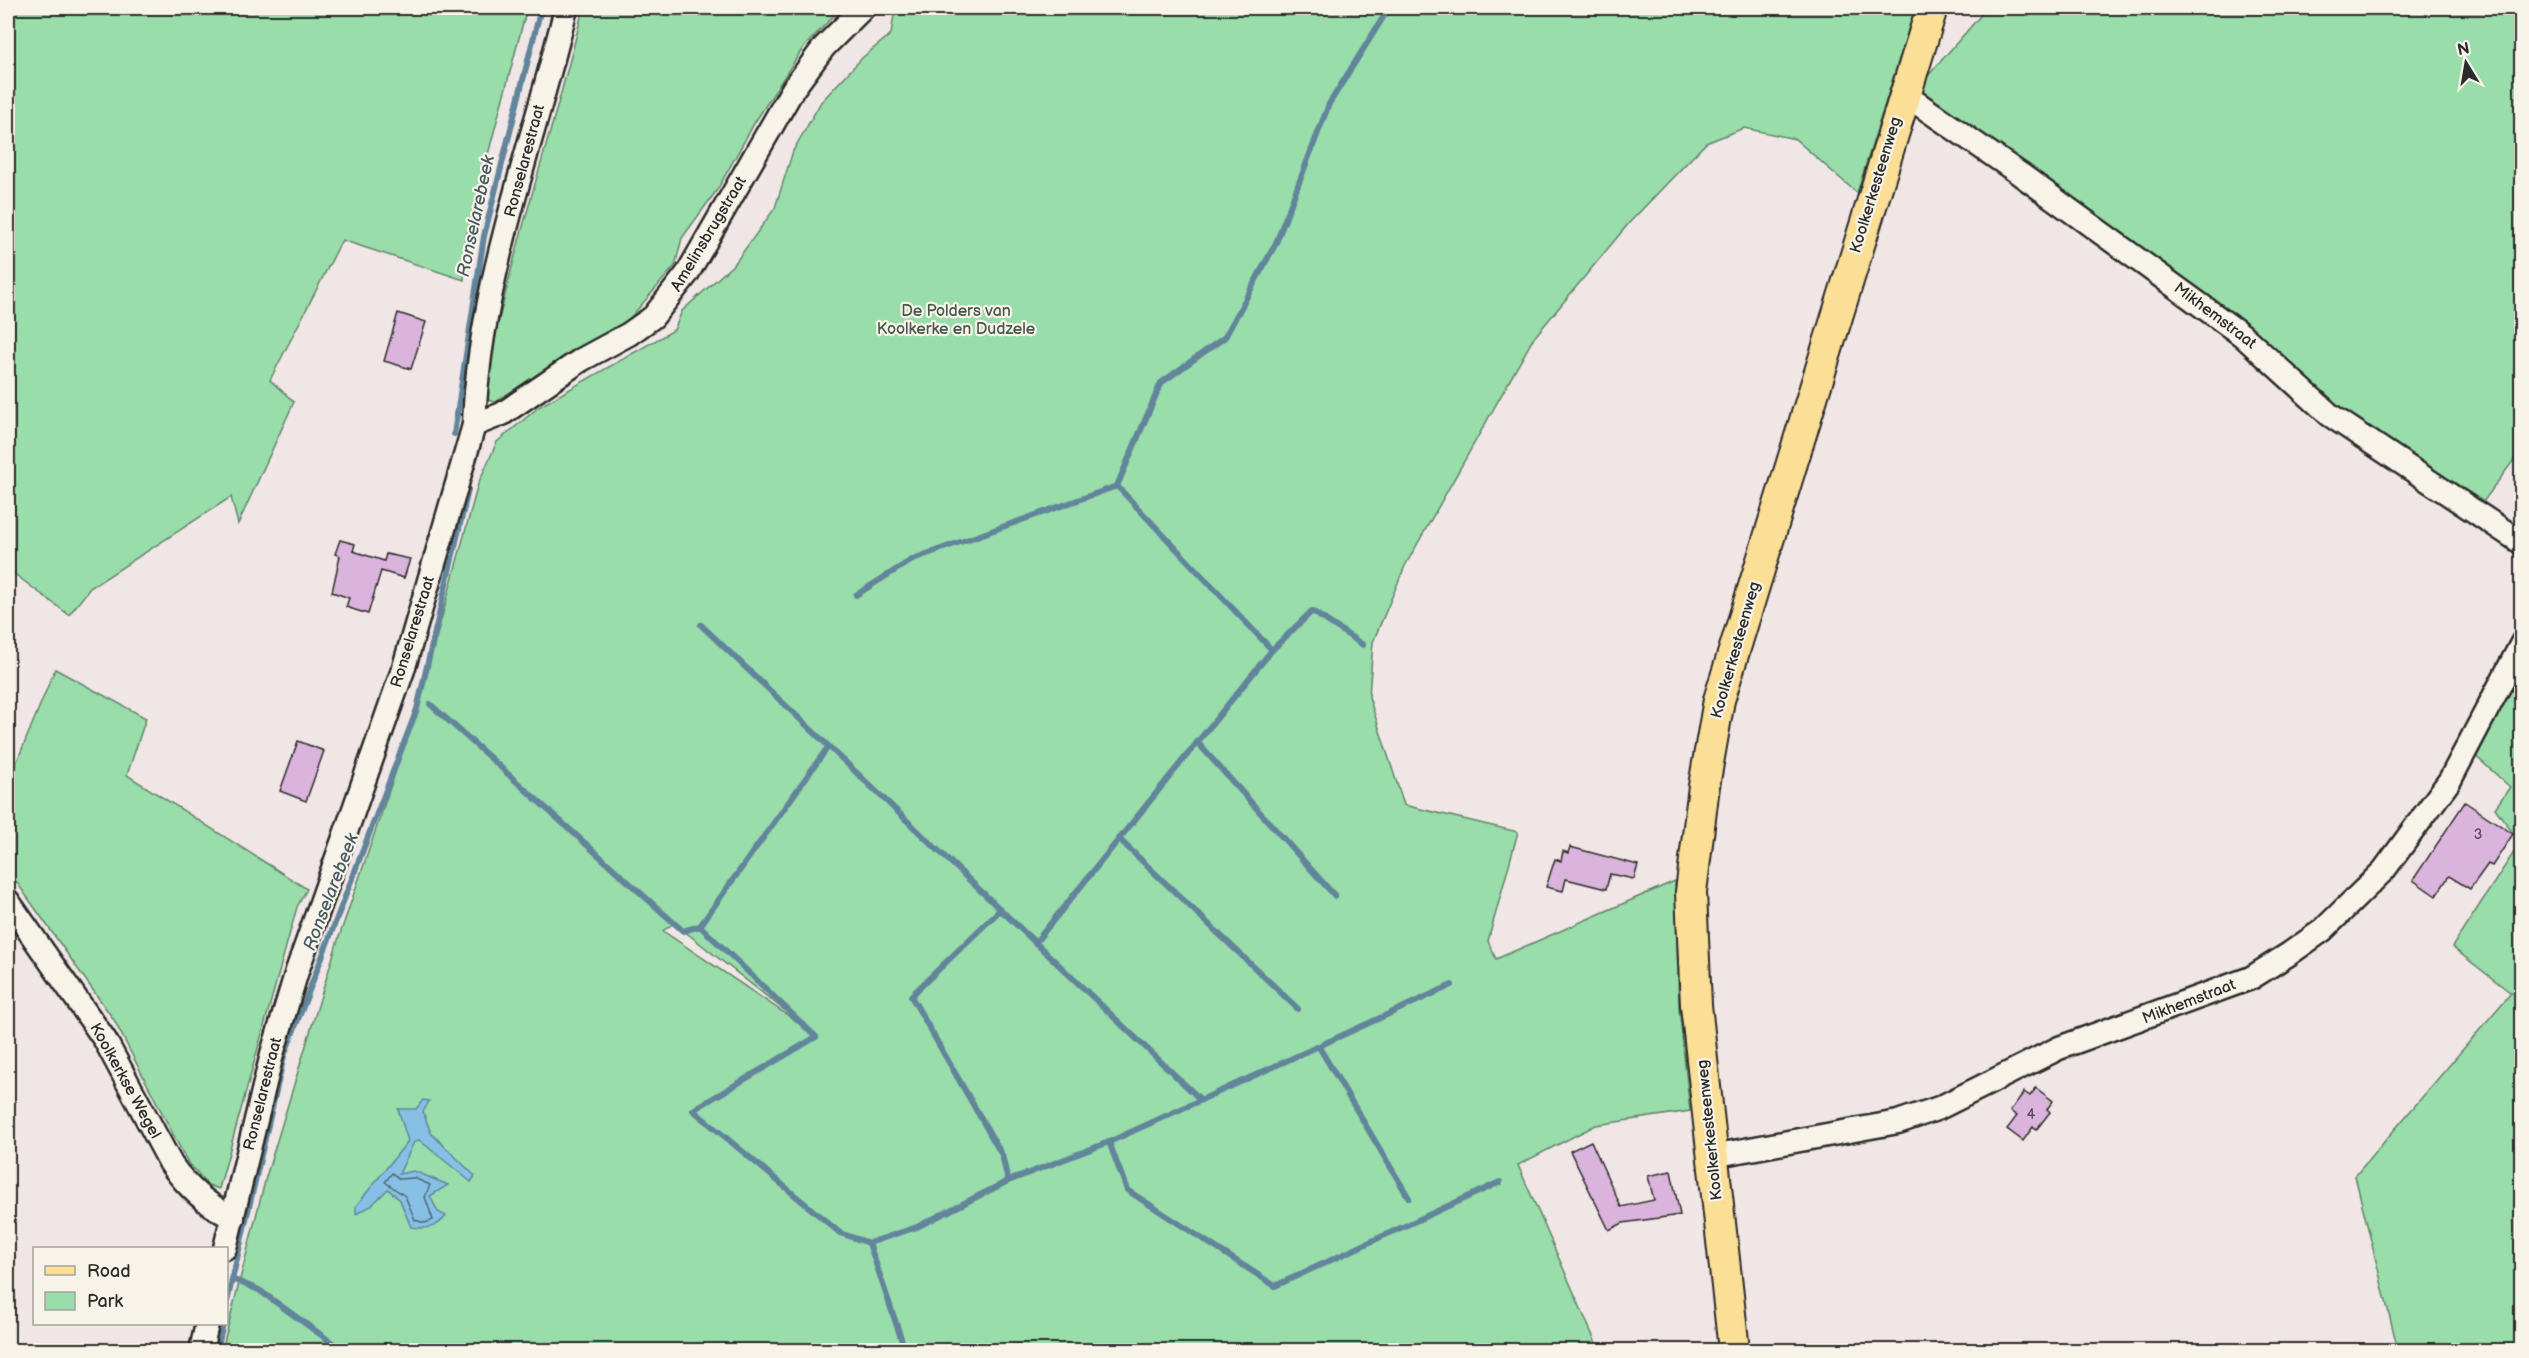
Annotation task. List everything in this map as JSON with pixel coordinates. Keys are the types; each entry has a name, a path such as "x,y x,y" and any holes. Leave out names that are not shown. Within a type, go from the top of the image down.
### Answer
{"main road":[{"name":"Koolkerkesteenweg","path":"1734,1350 1696,1005 1691,892 1704,786 1719,700 1932,8"}],"street":[{"name":"Ronselarestraat","path":"225,1247 272,1054 297,970 404,667 474,425 475,386 490,293 566,8"},
{"name":"Amelinsbrugstraat","path":"474,425 502,414 581,360 629,334 660,310 687,274 793,89 824,47 863,8"},
{"name":"Mikhemstraat","path":"1904,94 2020,174 2242,335 2330,416 2522,543"},
{"name":"Mikhemstraat","path":"1712,1156 1898,1122 1939,1108 2060,1048 2251,978 2270,966 2323,930 2384,870 2450,780 2522,643"},
{"name":"Koolkerkse Wegel","path":"8,901 105,1040 171,1164 184,1183 206,1203 233,1218"},
{"path":"201,1350 207,1325"}],"green space":[{"path":"8,8 527,8 465,241 464,280 342,240 270,380 294,402 238,524 231,497 90,588 69,615 8,569"},
{"path":"583,8 841,8 803,48 755,122 717,190 682,238 675,266 624,325 573,351 495,402 487,400 494,341"},
{"name":"De Polders van Koolkerke en Dudzele","path":"895,8 1915,8 1857,193 1795,139 1744,128 1706,143 1629,223 1533,339 1405,566 1373,642 1369,697 1404,805 1518,832 1488,941 1496,959 1675,881 1679,1008 1690,1111 1596,1125 1518,1165 1599,1350 222,1350 266,1177 337,943 417,709 478,484 497,442 540,406 674,330 682,311 735,263 775,208 793,151 821,102 862,58 891,34","holes":["674,923 808,1029 663,931"]},
{"path":"1987,8 2521,8 2521,450 2478,509 2377,443 1914,92"},
{"path":"2521,651 2521,1350 2398,1350 2355,1176 2511,993 2452,947 2520,843 2495,808 2510,787 2470,751"},
{"path":"55,669 146,718 127,775 307,889 297,907 219,1189 208,1185 187,1161 114,1020 8,870 8,783"}],"water":[{"path":"423,1100 429,1101 423,1112 431,1133 475,1176 471,1182 419,1140 414,1142 399,1174 414,1171 448,1185 430,1196 438,1212 446,1216 430,1227 411,1227 400,1200 388,1189 371,1206 356,1214 356,1206 408,1141 398,1109 416,1109"}],"building":[{"path":"398,313 426,322 411,369 384,361"},
{"path":"340,540 355,544 353,551 384,561 386,554 410,559 404,578 381,571 368,614 346,607 349,598 332,592 340,556 335,554"},
{"path":"298,741 324,751 306,801 280,791"},
{"path":"2465,802 2513,834 2492,866 2488,864 2470,889 2449,876 2436,896 2413,880"},
{"path":"1570,847 1638,865 1634,879 1610,874 1606,889 1566,879 1563,891 1546,887 1555,859 1561,861 1563,851 1568,853"},
{"path":"2036,1088 2053,1101 2047,1109 2050,1112 2036,1130 2033,1127 2023,1141 2007,1129 2017,1116 2010,1111 2024,1092 2030,1096"},
{"path":"1591,1141 1621,1207 1654,1200 1648,1176 1671,1171 1680,1215 1623,1223 1609,1230 1570,1151"}],"waterway":[{"name":"Ronselarebeek","path":"454,434 484,236 541,8"},
{"path":"856,595 913,559 1117,486 1161,383 1225,337 1276,243 1329,104 1389,8"},
{"path":"1117,486 1272,650 1312,611 1363,645"},
{"name":"Ronselarebeek","path":"228,1297 284,1056 417,709 468,490"},
{"path":"701,625 1201,1100"},
{"path":"1035,943 1272,650"},
{"path":"430,704 683,931 700,926 828,747"},
{"path":"1197,742 1335,896"},
{"path":"1119,839 1298,1009"},
{"path":"1000,910 911,996 1002,1155 1008,1181"},
{"path":"700,926 816,1037 693,1110 840,1233 869,1243"},
{"path":"905,1350 869,1243 917,1227 1008,1181 1109,1142 1452,985"},
{"path":"1319,1047 1409,1198"},
{"path":"1109,1142 1127,1190 1275,1286 1500,1182"},
{"path":"232,1279 259,1290 342,1350"},
{"name":"Ronselarebeek","path":"217,1350 223,1325"}]}
